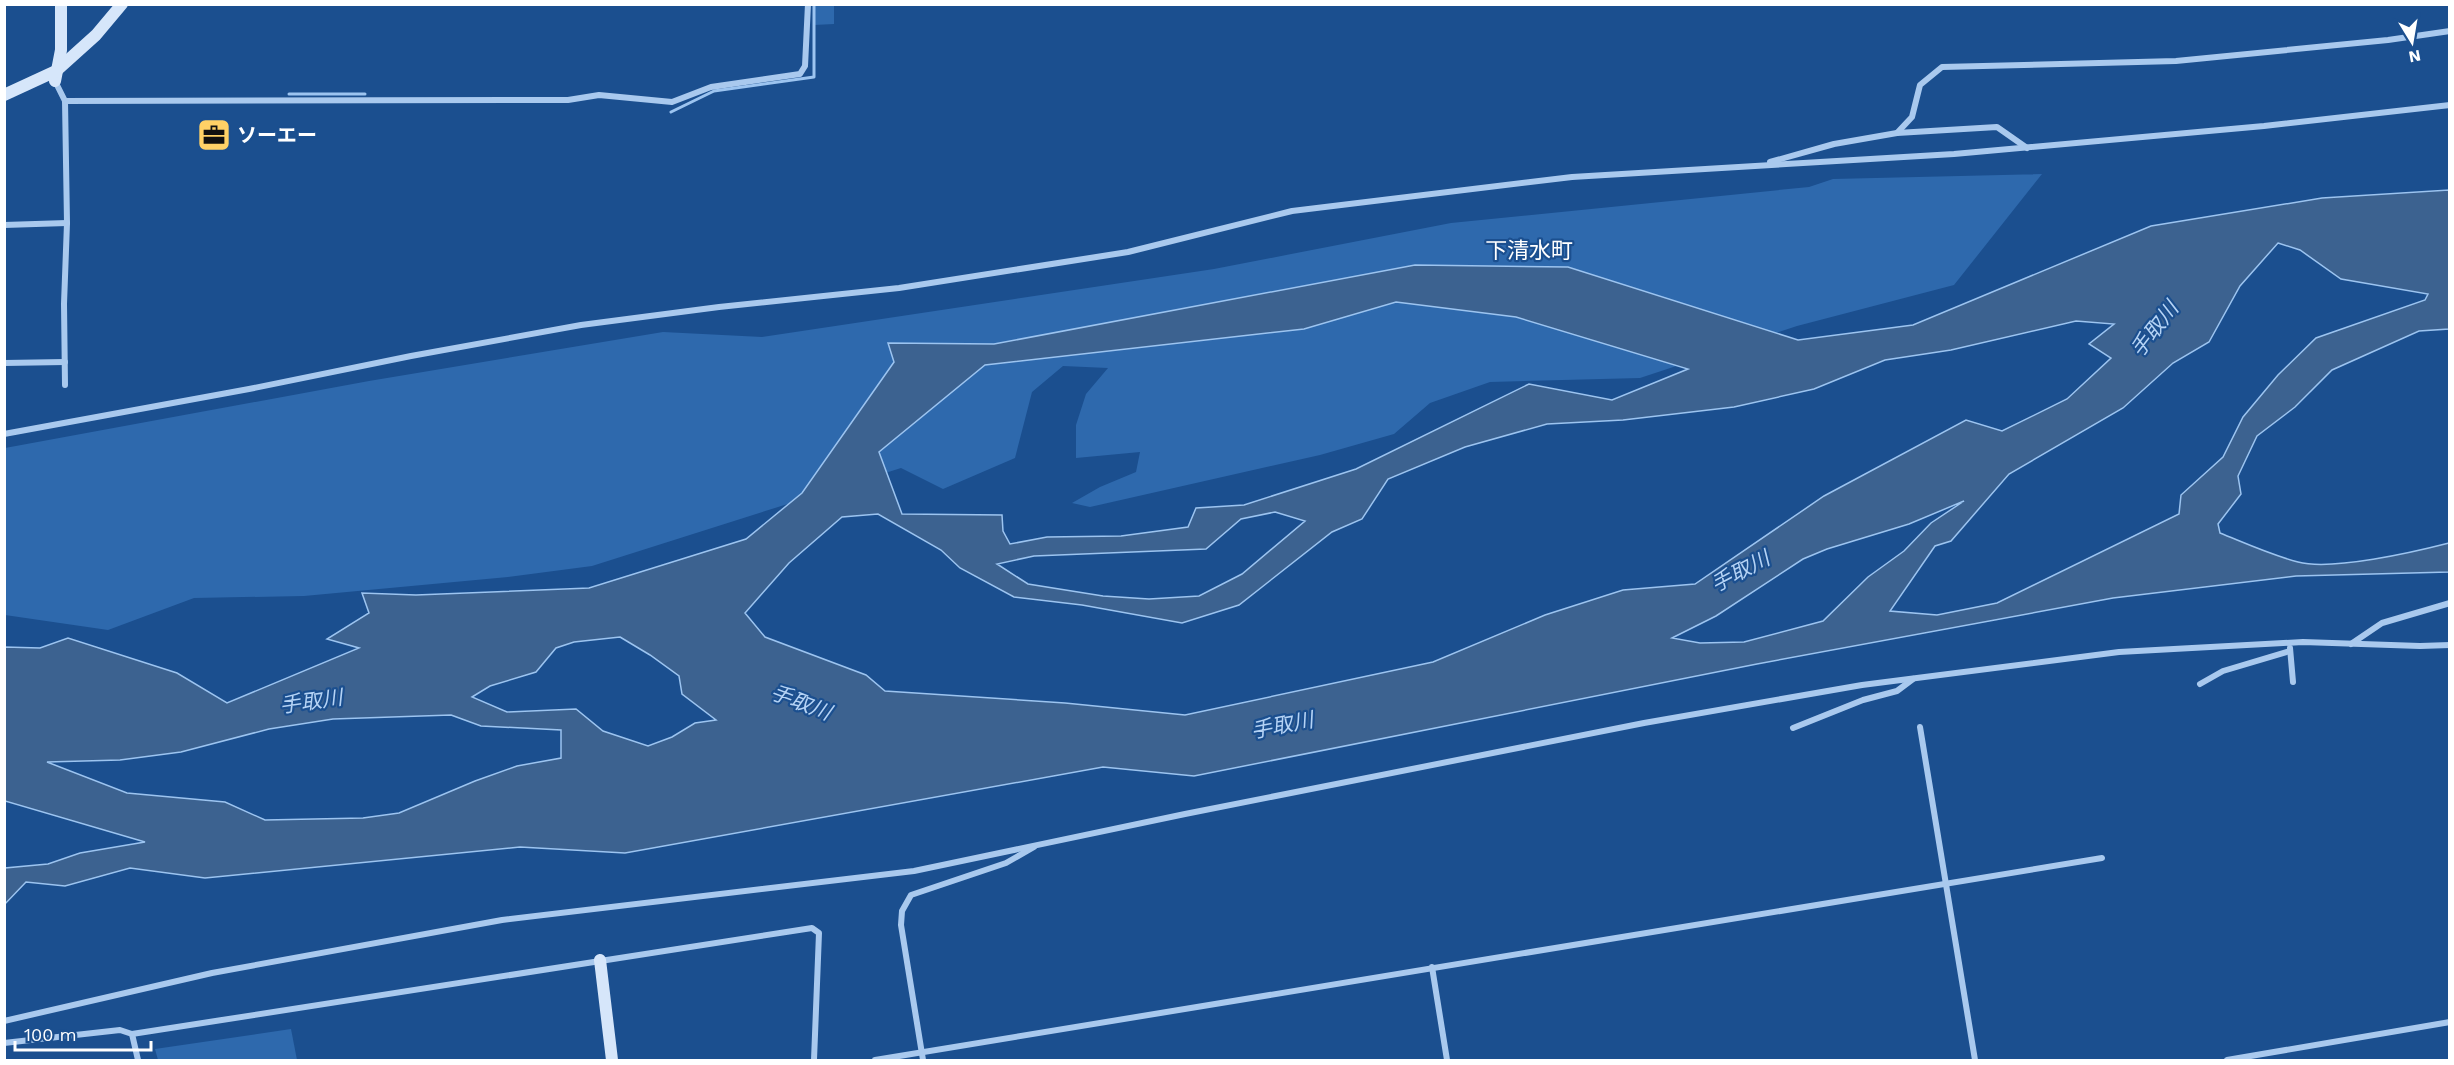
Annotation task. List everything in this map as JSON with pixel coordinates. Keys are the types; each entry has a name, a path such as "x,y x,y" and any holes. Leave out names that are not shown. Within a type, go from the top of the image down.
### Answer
{"street":[{"path":"61,4 61,50 55,76 65,101 67,223 65,385"},
{"path":"4,95 55,76 96,35 122,4"},
{"path":"65,101 568,100 599,94 672,102 711,87 800,74 806,66 808,4"},
{"path":"1896,133 1912,117 1920,85 1942,67 2176,61 2388,40 2450,31"},
{"path":"4,434 581,326 719,307 899,288 1128,252 1292,211 1572,177 2027,148 2265,126 2450,105"},
{"path":"1758,166 1834,144 1896,133 1997,127 2027,148"},
{"path":"4,225 67,223"},
{"path":"4,363 65,362"},
{"path":"2351,644 2382,623 2450,603"},
{"path":"4,1021 212,973 502,920 914,871 1185,814 1644,723 1914,678 2119,652 2351,644 2450,645"},
{"path":"2290,647 2293,682"},
{"path":"2200,684 2223,671 2290,647"},
{"path":"1793,728 1863,700 1898,691 1914,678"},
{"path":"1920,727 1975,1060"},
{"path":"923,1060 901,925 905,902 911,895 1006,863 1034,847"},
{"path":"876,1060 2102,858"},
{"path":"4,1043 120,1030 132,1034 812,928 819,933 814,1060"},
{"path":"600,960 612,1060"},
{"path":"1432,967 1447,1060"},
{"path":"2227,1060 2450,1022"},
{"path":"132,1034 138,1060"}],"shaded area":[{"path":"814,5 834,5 834,24 814,25"},
{"path":"2042,174 1954,285 1797,326 1640,378 1490,382 1430,403 1394,434 1320,455 1090,507 1072,503 1100,487 1136,472 1140,452 1076,458 1076,425 1086,394 1108,368 1063,366 1032,392 1015,458 943,489 901,468 592,566 508,577 304,596 194,598 108,630 5,615 5,448 369,381 663,332 762,337 1214,269 1451,223 1809,187 1833,179"},
{"path":"291,1029 297,1060 158,1060 155,1049"}],"water":[{"name":"手取川","path":"2449,190 2449,329 2419,331 2332,370 2295,407 2257,436 2238,476 2241,494 2218,524 2220,533 2278,556 2313,564 2373,559 2449,543 2449,572 2296,576 2113,598 1757,664 1194,776 1103,767 625,853 520,847 205,878 130,868 65,886 26,882 5,904 5,868 48,864 80,853 145,842 5,801 5,647 40,648 68,638 177,673 227,703 359,648 327,639 369,613 362,593 416,595 589,588 746,539 802,493 894,362 888,343 994,344 1415,265 1568,267 1798,340 1913,325 2151,226 2322,198","holes":["2278,243 2300,250 2341,279 2428,294 2425,300 2316,338 2278,375 2243,417 2223,457 2181,495 2179,514 1997,603 1937,615 1890,611 1935,546 1951,541 2009,474 2123,408 2173,363 2209,342 2240,286","1396,302 1516,317 1688,369 1612,400 1529,384 1356,469 1244,505 1196,508 1188,527 1121,536 1047,537 1010,544 1003,531 1002,515 902,514 879,452 985,365 1304,329","2076,321 2114,324 2089,344 2111,358 2067,399 2002,431 1966,420 1824,496 1695,584 1623,590 1545,615 1433,662 1185,715 1065,703 885,691 866,675 765,637 745,613 789,563 842,517 878,514 941,550 960,568 1014,597 1082,605 1182,623 1239,605 1332,532 1362,519 1388,479 1465,447 1547,424 1623,420 1734,407 1814,389 1885,360 1951,350","1964,501 1931,523 1904,551 1868,577 1823,621 1744,642 1700,643 1672,638 1716,616 1803,559 1827,549 1909,524","1275,512 1305,521 1242,574 1199,596 1149,599 1103,596 1028,584 997,564 1034,556 1206,549 1241,519","620,637 679,676 682,694 716,720 695,723 672,737 648,746 603,731 576,709 507,712 472,697 490,686 536,672 556,648 574,642","451,715 481,726 561,730 561,758 517,766 399,813 363,818 265,820 225,802 127,793 47,762 120,760 181,752 269,729 333,719"]}],"waterway":[{"path":"671,112 714,91 814,77 814,4"},
{"path":"289,94 365,94"}],"place":[{"name":"ソーエー","path":"214,135"}],"district":[{"name":"下清水町","path":"1529,250"}]}
